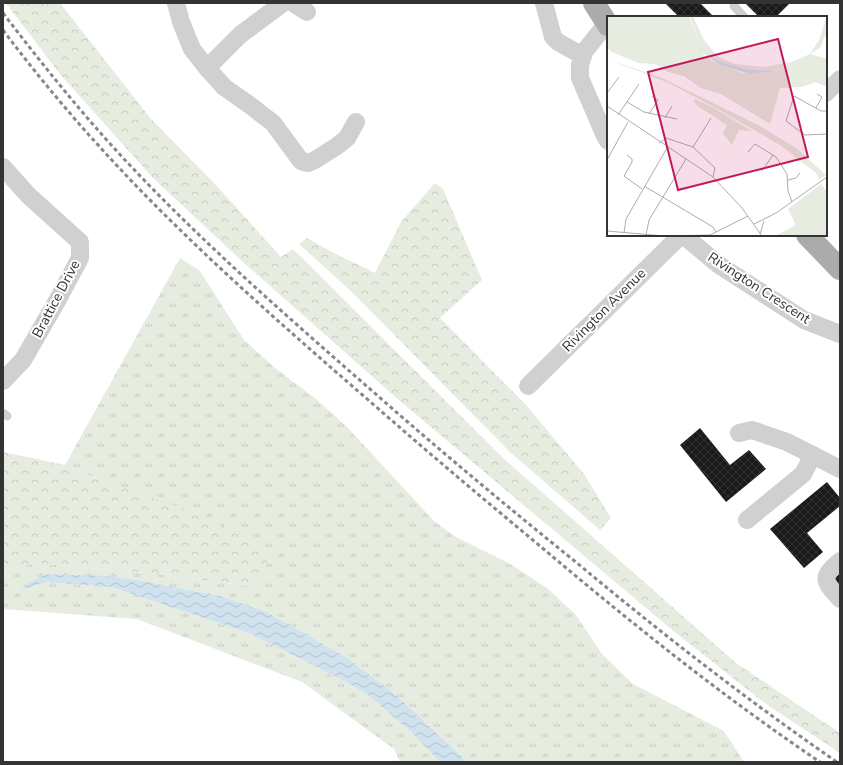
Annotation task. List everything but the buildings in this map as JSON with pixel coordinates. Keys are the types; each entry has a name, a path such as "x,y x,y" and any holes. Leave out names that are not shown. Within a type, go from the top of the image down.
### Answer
{"main road":[{"path":"594,3 607,24"},
{"path":"808,236 840,269"}],"street":[{"path":"176,3 192,49 207,68 224,87 273,124 301,161 308,163 337,146 347,138 356,122"},
{"path":"207,68 240,35 283,3"},
{"path":"544,3 553,36 558,42 583,56"},
{"path":"607,24 593,40 583,56 580,66 580,78 607,139"},
{"path":"827,92 840,79"},
{"name":"Brattice Drive","path":"3,168 28,195 80,242 80,258 23,360 3,381"},
{"name":"Rivington Avenue","path":"528,386 681,236"},
{"name":"Rivington Crescent","path":"683,236 719,265 804,320 840,334"},
{"path":"739,433 752,430 787,442 840,469"},
{"path":"747,520 803,474 813,455"},
{"path":"840,561 826,575 826,581 829,587 840,599"}],"lane":[{"path":"734,6 743,16"}],"green space":[{"path":"6,3 60,3 151,119 215,184 281,257 293,249 503,458 736,663 840,733 840,753 766,704 677,634 400,401 243,262 153,178 59,73"},
{"path":"435,183 443,189 482,280 440,318 525,404 584,474 611,518 600,530 510,452 354,294 299,244 307,238 375,273 401,222"},
{"path":"180,258 200,271 244,340 275,368 315,398 347,427 434,521 454,536 512,565 547,588 576,615 602,654 633,684 724,731 744,762 466,762 395,694 346,657 267,612 224,597 138,580 45,574 23,587 24,589 45,582 111,587 251,634 344,681 368,695 410,731 440,762 400,762 394,749 302,682 137,619 3,609 3,571 34,563 158,574 256,587 99,480 65,465"},
{"path":"3,452 65,465 99,480 203,515 271,554 256,587 158,574 34,563 3,571"}],"water":[{"path":"45,574 103,576 138,580 224,597 267,612 346,657 395,694 466,762 440,762 410,731 368,695 344,681 251,634 111,587 46,582 24,589 22,587"}],"railway":[{"path":"3,13 32,51 126,161 223,258 291,320 463,469 640,615 737,690 803,739 837,762"},
{"path":"3,30 62,104 126,175 198,247 282,324 432,456 608,603 712,685 820,762"}]}
